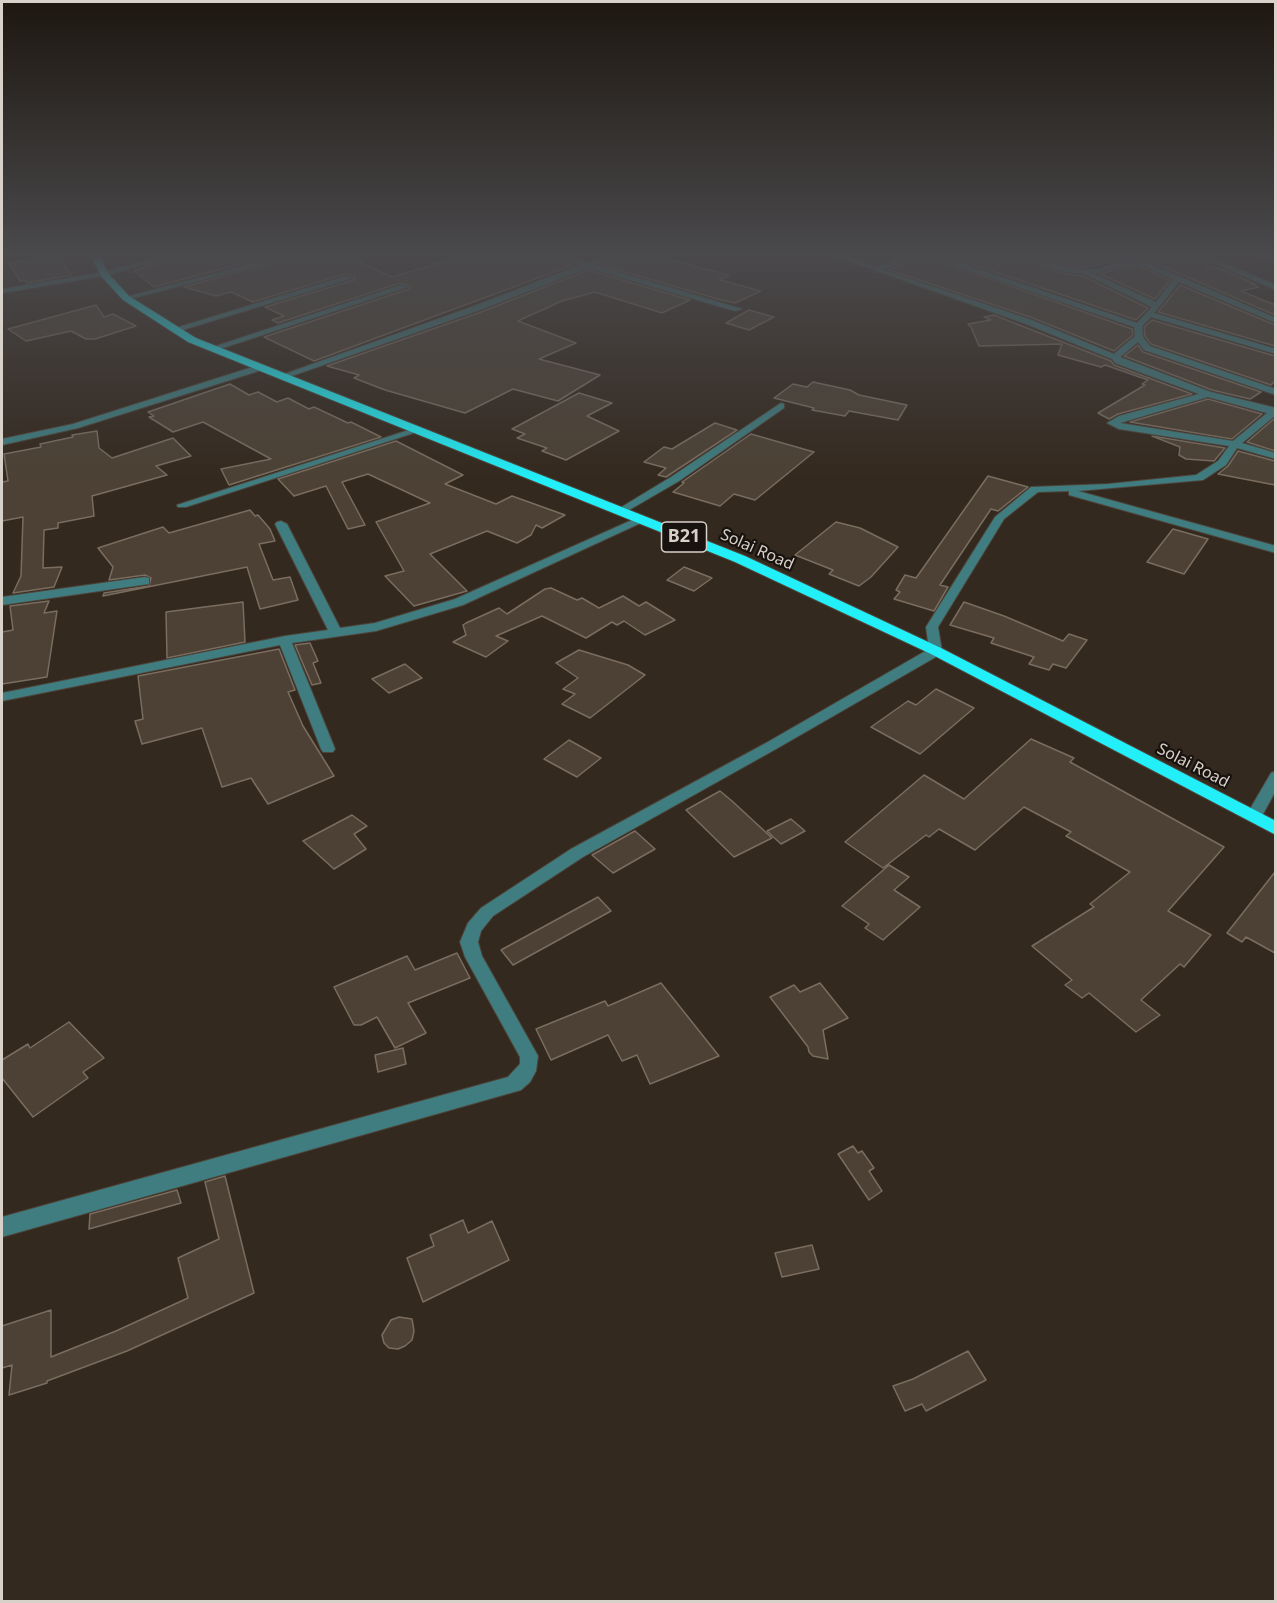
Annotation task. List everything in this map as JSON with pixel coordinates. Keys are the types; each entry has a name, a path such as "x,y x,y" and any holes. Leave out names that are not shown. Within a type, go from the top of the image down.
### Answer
{"highway":[{"name":"Solai Road","path":"176,331 740,559 936,651 1275,829"}],"street":[{"path":"214,348 268,331"},
{"path":"284,376 412,331"},
{"path":"1051,331 1115,357 1118,362 1126,365 1208,394 1275,412"},
{"path":"1138,331 1139,337 1147,348 1275,393"},
{"path":"1204,331 1275,352"},
{"path":"1115,357 1139,337"},
{"path":"2,442 75,426 262,367"},
{"path":"1208,394 1122,418 1112,423 1235,444 1275,456"},
{"path":"620,511 730,444 781,406"},
{"path":"2,1227 514,1084 523,1076 529,1065 529,1056 474,957 469,942 474,928 487,912 577,853 771,747 936,651 932,627 1000,517 1035,489 1108,487 1199,478 1222,463 1235,444 1275,412"},
{"path":"182,505 418,430"},
{"path":"1053,488 1275,550"},
{"path":"2,697 285,640 375,627 459,602 641,519"},
{"path":"281,525 335,631"},
{"path":"2,601 145,581"},
{"path":"285,640 328,749"},
{"path":"1254,816 1275,776"}],"building":[{"path":"11,331 121,331 95,339 86,339 71,331 26,341"},
{"path":"283,331 395,331 314,361 264,337"},
{"path":"427,331 544,331 576,343 539,359 600,375 558,401 513,389 465,413 385,390 354,378 359,375 327,366"},
{"path":"973,331 1034,331 1111,361 1114,365 1192,394 1118,414 1109,419 1098,413 1145,385 1142,384 1148,380 1105,365 1101,367 1058,355 1062,344 979,346"},
{"path":"1064,331 1132,331 1133,335 1114,351"},
{"path":"1144,331 1189,331 1275,356 1275,381 1271,385 1151,344 1145,336"},
{"path":"1223,331 1275,331 1275,346"},
{"path":"1138,345 1143,352 1261,392 1250,399 1212,390 1124,356"},
{"path":"813,382 907,405 898,420 849,411 845,416 812,410 814,408 774,398 793,384 807,387"},
{"path":"230,384 249,395 258,392 277,402 288,398 309,409 314,407 381,437 229,485 221,469 271,459 203,422 173,432 149,417 154,416 148,412"},
{"path":"579,393 612,403 587,416 619,431 566,460 542,451 547,448 517,438 525,434 512,429"},
{"path":"1208,399 1262,414 1232,439 1130,422"},
{"path":"1275,418 1275,451 1247,442"},
{"path":"715,423 737,430 666,477 658,475 666,468 644,462 664,447 672,449"},
{"path":"97,431 99,448 112,458 173,438 191,456 156,466 167,475 92,496 94,516 58,523 58,528 44,530 43,568 62,567 54,587 13,593 21,576 23,517 2,521 2,482 8,481 4,454 41,447 40,444 73,437 72,435"},
{"path":"751,434 814,452 755,500 734,494 720,506 673,492 684,483 682,482"},
{"path":"1152,436 1225,448 1214,461 1186,459 1179,455 1180,447"},
{"path":"396,441 463,475 445,484 496,504 512,496 565,515 542,528 536,525 531,535 517,543 487,531 430,554 467,591 414,606 385,576 404,571 376,522 430,503 368,474 342,482 365,525 348,529 326,486 294,496 278,479"},
{"path":"1238,451 1275,461 1275,485 1218,474 1228,466"},
{"path":"988,476 1028,487 998,511 991,509 940,585 948,587 934,611 894,599 900,592 896,590 905,575 916,578"},
{"path":"250,510 255,516 258,515 270,529 275,541 259,544 273,580 290,577 298,600 260,609 247,567 103,596 104,593 149,586 151,578 145,575 109,580 113,567 98,548 163,527 169,533"},
{"path":"836,522 860,528 898,547 871,577 859,586 829,574 833,570 795,555"},
{"path":"1173,529 1208,539 1184,574 1147,562"},
{"path":"684,567 712,578 694,591 667,580"},
{"path":"551,588 577,600 582,598 599,608 623,596 639,606 646,602 675,620 645,635 624,621 617,625 612,622 586,638 542,616 496,636 508,641 486,657 453,642 466,635 463,625 466,623 499,608 507,614 545,589"},
{"path":"49,601 44,613 57,611 47,677 2,684 2,632 13,630 10,606"},
{"path":"243,602 245,642 167,658 166,612"},
{"path":"964,602 1063,641 1069,634 1087,640 1066,668 1053,664 1049,670 1029,664 1034,657 991,643 994,638 950,625"},
{"path":"310,643 318,661 313,663 321,683 312,685 295,645"},
{"path":"279,649 295,690 288,692 303,726 334,776 268,804 251,778 222,787 202,728 142,744 135,721 143,719 138,676"},
{"path":"579,650 628,665 645,675 590,718 562,704 575,694 563,689 578,678 556,663"},
{"path":"405,664 422,678 389,693 372,679"},
{"path":"936,689 974,708 920,754 871,727 908,701 916,705"},
{"path":"1031,739 1074,758 1070,762 1224,847 1168,911 1211,935 1184,967 1180,964 1141,1000 1160,1015 1136,1032 1089,993 1082,998 1065,985 1072,980 1032,946 1094,907 1090,904 1130,872 1066,836 1071,832 1024,807 975,850 939,829 929,837 926,835 883,868 845,842 924,775 964,799"},
{"path":"569,740 601,758 577,777 544,759"},
{"path":"720,791 772,838 734,857 686,810"},
{"path":"352,815 367,826 354,834 366,849 334,869 303,841"},
{"path":"791,819 805,831 781,844 767,831"},
{"path":"635,831 655,849 613,873 592,855"},
{"path":"889,865 909,877 894,890 920,907 883,940 865,928 869,924 842,906"},
{"path":"1275,872 1275,953 1246,937 1242,942 1227,933"},
{"path":"598,897 611,911 513,965 501,950"},
{"path":"457,953 470,978 408,1003 426,1033 395,1048 377,1017 361,1025 354,1025 334,987 407,956 415,970"},
{"path":"661,983 719,1056 650,1084 637,1055 622,1061 608,1035 551,1060 536,1029 605,1001 608,1006"},
{"path":"820,983 848,1018 823,1030 828,1059 813,1056 809,1052 808,1047 770,997 794,985 800,992"},
{"path":"69,1022 104,1058 83,1072 88,1078 33,1117 2,1078 2,1060 28,1044 30,1048"},
{"path":"403,1048 406,1064 378,1072 375,1055"},
{"path":"853,1146 858,1153 862,1151 874,1168 869,1171 882,1191 869,1200 838,1154"},
{"path":"225,1176 254,1293 127,1351 47,1381 47,1383 9,1395 12,1365 2,1368 2,1326 51,1310 51,1357 116,1331 188,1298 178,1258 219,1239 205,1182"},
{"path":"177,1190 181,1203 89,1229 90,1214"},
{"path":"463,1220 468,1233 492,1221 509,1260 423,1302 407,1258 434,1246 430,1235"},
{"path":"812,1245 819,1269 782,1277 775,1253"},
{"path":"399,1317 412,1319 414,1331 412,1340 398,1349 389,1348 384,1343 382,1335 391,1320"},
{"path":"968,1351 986,1380 926,1411 922,1404 905,1411 893,1386 913,1379"}]}
